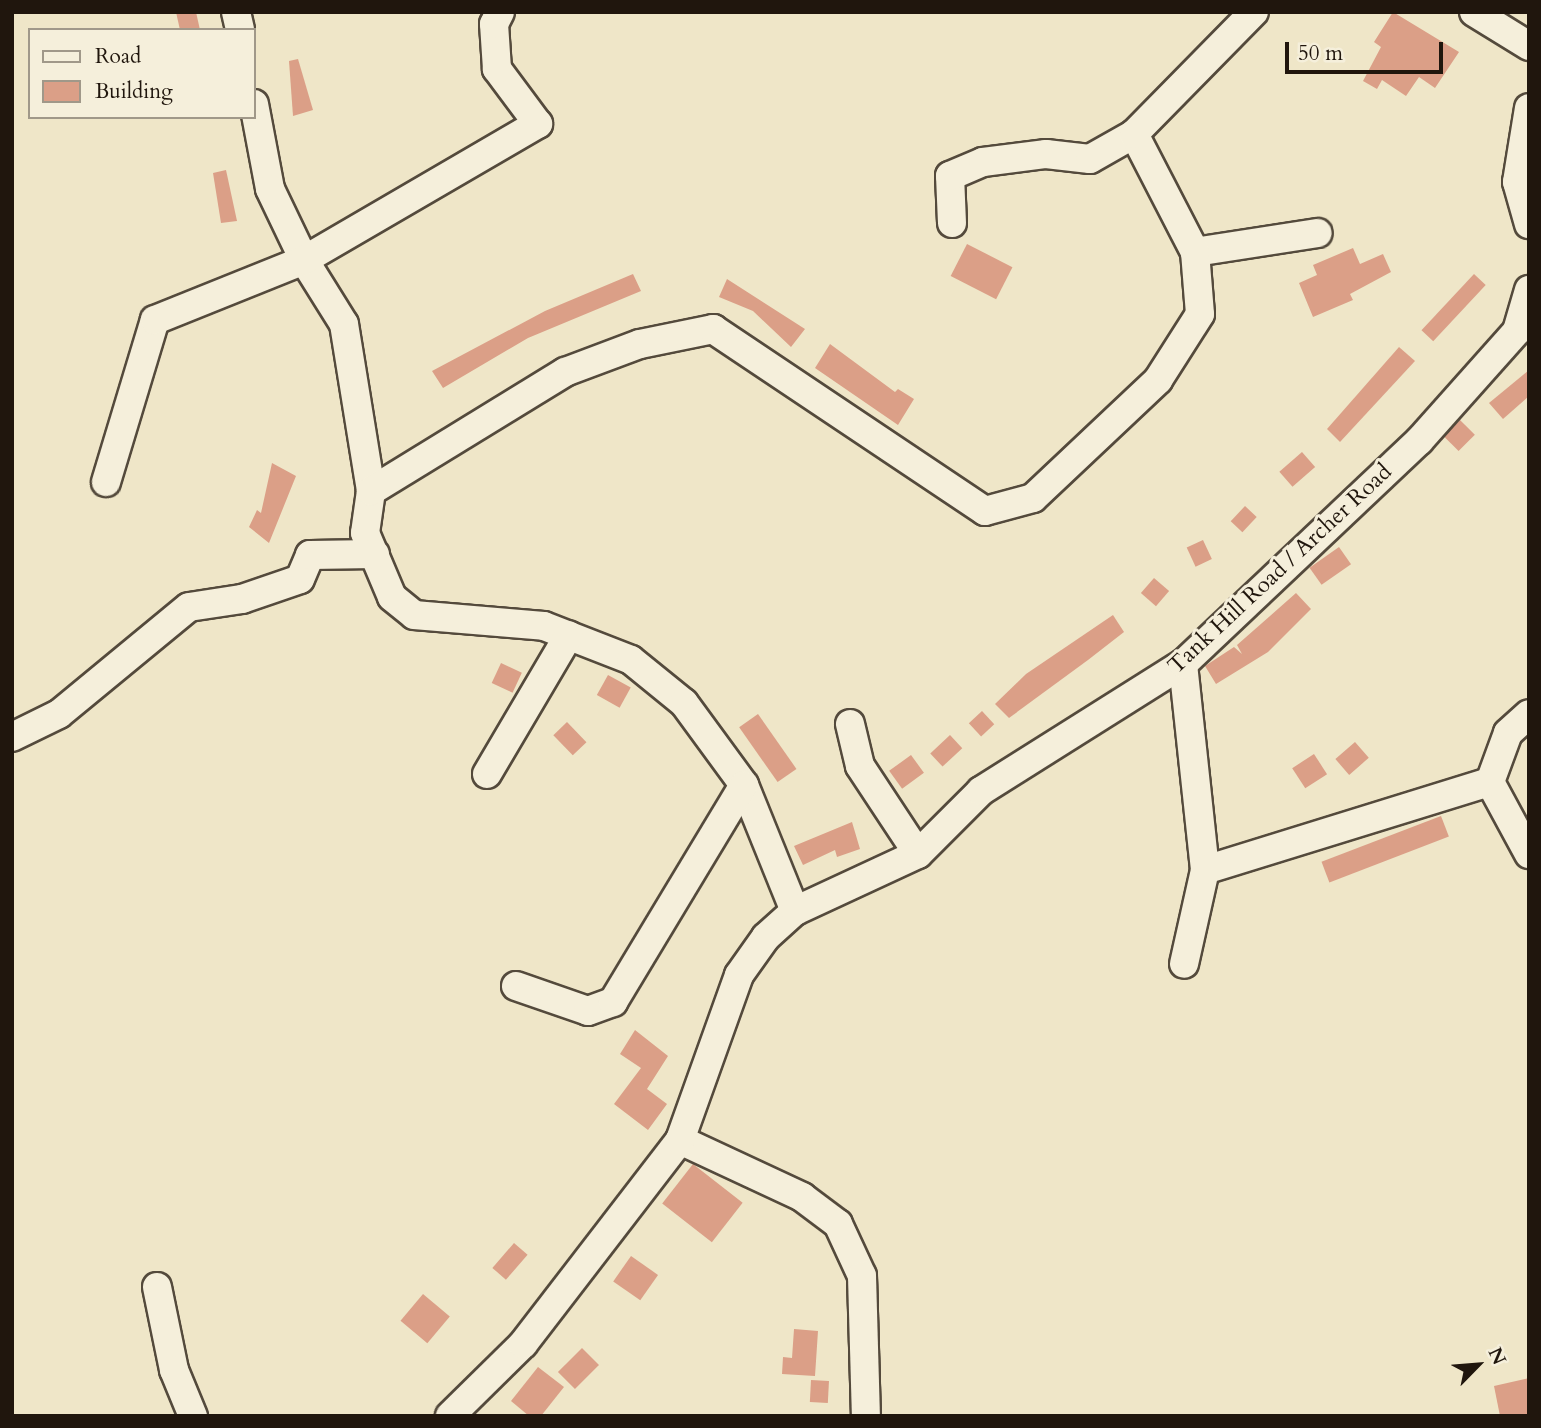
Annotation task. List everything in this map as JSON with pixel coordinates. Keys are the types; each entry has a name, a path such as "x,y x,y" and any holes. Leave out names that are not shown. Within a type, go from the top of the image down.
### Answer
{"street":[{"path":"106,482 155,320 303,260 538,124 497,69 494,23 500,12"},
{"path":"952,223 950,176 983,162 1046,154 1090,159 1134,134 1254,12"},
{"path":"1474,12 1529,46"},
{"path":"1529,108 1517,182 1529,224"},
{"path":"256,114 270,188 303,260 344,324 370,491 365,533 392,597 414,615 508,620 569,635 631,660 684,703 744,785 795,911"},
{"path":"370,491 565,372 640,344 713,329 985,511 1033,498 1158,380 1186,343 1200,314 1195,252 1134,134"},
{"path":"1195,252 1318,233"},
{"name":"Tank Hill Road / Archer Road","path":"450,1416 523,1344 680,1140 739,975 766,937 795,911 918,854 981,791 1183,664 1419,441 1517,331 1529,290"},
{"path":"12,737 59,714 189,607 242,599 300,579 310,555 375,554"},
{"path":"487,774 569,635"},
{"path":"1183,664 1205,870 1184,964"},
{"path":"1529,715 1508,733 1490,782 1529,854"},
{"path":"850,724 860,766 918,854"},
{"path":"1205,870 1490,782"},
{"path":"516,986 588,1011 613,1002 744,785"},
{"path":"680,1140 802,1197 838,1224 862,1276 866,1416"},
{"path":"157,1287 174,1370 193,1416"}],"building":[{"path":"176,12 196,12 200,28 180,28"},
{"path":"1393,12 1459,52 1435,88 1419,77 1406,96 1382,80 1377,89 1363,81 1381,47 1374,42"},
{"path":"298,59 313,110 293,116 289,61"},
{"path":"226,170 237,221 221,223 213,173"},
{"path":"967,244 1012,267 996,299 951,276"},
{"path":"1353,248 1360,264 1383,254 1391,272 1350,294 1353,300 1313,317 1299,283 1317,275 1313,265"},
{"path":"633,274 641,291 528,338 443,388 432,371 545,311"},
{"path":"1474,274 1486,285 1433,341 1421,330"},
{"path":"727,279 805,329 791,347 753,311 719,297"},
{"path":"830,344 895,392 898,389 914,399 898,425 815,368"},
{"path":"1399,347 1415,361 1340,442 1327,429"},
{"path":"1529,370 1529,396 1503,419 1489,403"},
{"path":"1460,420 1475,435 1459,451 1444,436"},
{"path":"1302,452 1315,467 1292,487 1279,472"},
{"path":"272,463 296,476 269,543 249,527 257,510 261,513"},
{"path":"1245,506 1257,517 1242,532 1231,521"},
{"path":"1203,540 1212,559 1196,567 1187,548"},
{"path":"1339,547 1351,564 1322,585 1310,568"},
{"path":"1154,578 1169,591 1156,606 1141,593"},
{"path":"1296,593 1311,609 1268,652 1216,684 1205,666 1234,647 1242,654 1237,645"},
{"path":"1113,615 1124,632 1088,660 1009,718 995,704 1026,674"},
{"path":"501,663 522,673 513,693 492,683"},
{"path":"608,675 631,688 620,708 597,695"},
{"path":"982,711 994,724 981,736 969,723"},
{"path":"758,714 796,769 778,782 739,727"},
{"path":"567,722 586,742 573,755 553,735"},
{"path":"950,735 962,748 943,767 930,753"},
{"path":"1355,742 1369,758 1349,775 1335,759"},
{"path":"1314,754 1327,774 1305,788 1292,768"},
{"path":"911,755 924,773 902,789 889,771"},
{"path":"1441,816 1449,837 1329,882 1322,862"},
{"path":"852,822 860,849 837,857 835,850 803,865 794,846"},
{"path":"635,1030 668,1056 647,1089 667,1104 648,1130 614,1104 641,1068 620,1054"},
{"path":"693,1164 743,1203 712,1242 662,1203"},
{"path":"514,1243 528,1255 506,1280 492,1268"},
{"path":"631,1256 658,1275 640,1300 613,1281"},
{"path":"423,1294 450,1316 427,1343 401,1321"},
{"path":"794,1329 818,1331 815,1376 782,1374 783,1357 792,1358"},
{"path":"582,1348 599,1365 575,1389 558,1372"},
{"path":"538,1367 564,1387 541,1416 529,1416 511,1401"},
{"path":"1529,1378 1529,1416 1500,1416 1494,1386"},
{"path":"811,1380 829,1381 828,1403 810,1402"}]}
